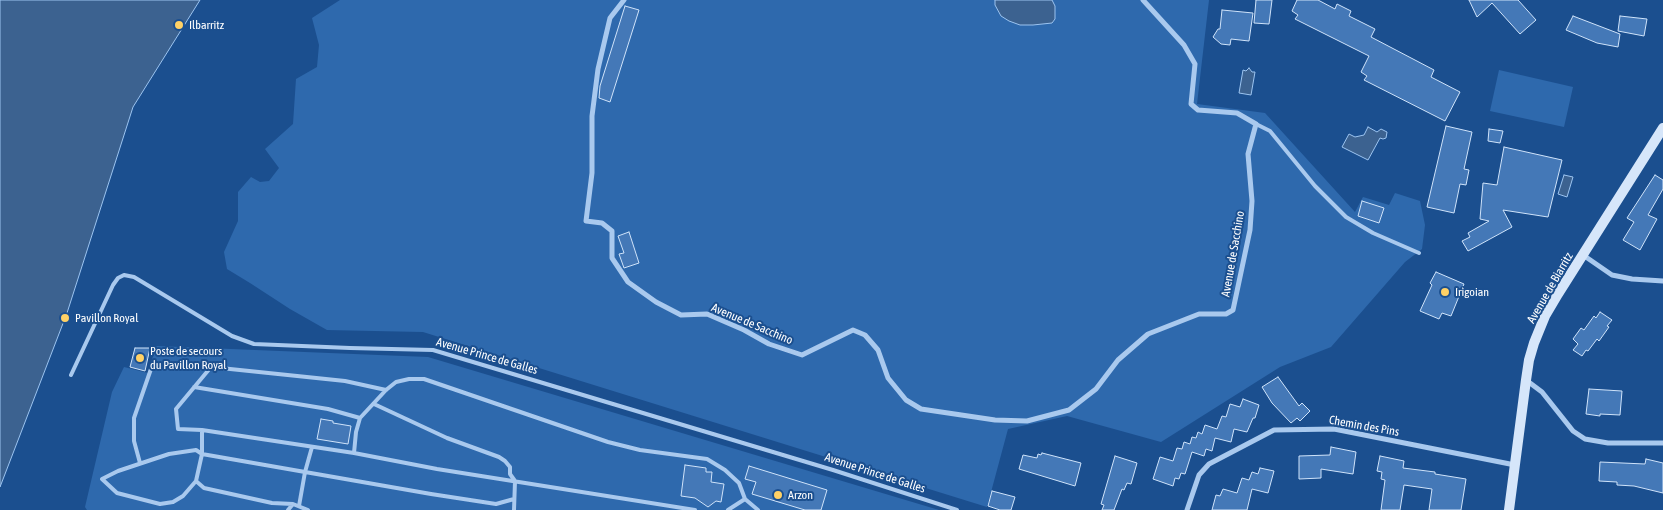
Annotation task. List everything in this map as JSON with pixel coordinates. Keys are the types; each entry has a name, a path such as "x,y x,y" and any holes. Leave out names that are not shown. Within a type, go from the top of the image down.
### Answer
{"main road":[{"name":"Avenue de Biarritz","path":"1509,510 1526,380 1534,343 1545,316 1663,128"}],"street":[{"name":"Avenue de Sacchino","path":"624,0 610,18 598,69 592,116 592,173 586,221 602,223 612,231 612,258 628,282 656,302 681,315 707,314 744,330 768,344 802,355 822,347 853,330 865,335 878,350 888,378 906,400 921,409 986,419 1027,421 1069,410 1096,388 1118,360 1148,334 1199,314 1226,314 1233,310 1250,230 1252,201 1248,154 1256,124"},
{"path":"1143,0 1184,45 1195,64 1191,104 1198,110 1237,113 1256,124"},
{"path":"1583,255 1612,275 1632,279 1663,281"},
{"path":"1526,380 1542,392 1573,431 1585,439 1608,442 1663,443"},
{"name":"Chemin des Pins","path":"1187,510 1199,475 1209,464 1274,430 1334,429 1515,465"}],"lane":[{"path":"1256,124 1270,131 1314,186 1346,217 1373,233 1419,253"},
{"name":"Avenue Prince de Galles","path":"71,375 113,285 118,278 124,275 134,277 232,336 254,344 433,350 833,470 956,510"},
{"path":"140,464 134,441 134,418 152,366"},
{"path":"386,390 345,381 211,367 176,409 178,429 202,430 354,453 437,469 695,510"},
{"path":"354,453 356,432 360,418 386,390 396,382 409,379 424,379 608,442 640,450 707,459 725,470 739,483 745,499 758,510"},
{"path":"194,387 328,410 360,418"},
{"path":"374,404 448,438 505,461 510,467 510,474 514,481 514,510"},
{"path":"202,430 202,454 196,481 183,496 173,502 160,504 117,493 102,479 118,471 169,454 196,450 202,454 496,504 514,499"},
{"path":"299,506 312,447"},
{"path":"196,481 204,488 272,503 293,504 308,510"},
{"path":"728,510 745,499"},
{"path":"288,510 293,504"}],"shaded area":[{"path":"0,0 200,0 133,107 67,313 0,487"},
{"path":"340,0 1209,0 1197,104 1265,113 1355,212 1363,197 1389,205 1395,193 1420,201 1425,225 1422,249 1405,262 1331,347 1280,367 1161,442 1067,416 1008,429 987,507 423,332 327,330 227,269 224,252 238,221 238,192 251,177 260,182 269,181 279,168 265,149 293,124 296,79 317,67 319,45 312,18"},
{"path":"995,0 1052,0 1055,6 1055,19 1052,23 1020,25 1001,16 995,5"},
{"path":"1249,68 1252,72 1255,72 1251,95 1239,93 1243,70 1246,71"},
{"path":"1499,70 1573,87 1564,127 1490,111"},
{"path":"1368,127 1377,132 1381,129 1387,132 1386,138 1380,138 1368,160 1342,147 1349,134 1355,137 1364,135"},
{"path":"1564,175 1573,177 1567,197 1558,194"},
{"path":"156,346 428,357 939,510 87,510 85,507 112,392 124,367 148,373"}],"building":[{"path":"1256,0 1272,0 1269,24 1254,23"},
{"path":"1297,0 1318,0 1335,9 1337,4 1351,11 1349,16 1375,29 1371,37 1434,70 1431,77 1460,92 1445,121 1364,80 1367,76 1361,72 1369,56 1295,19 1298,15 1292,11"},
{"path":"1469,0 1518,0 1536,20 1520,34 1492,3 1477,17"},
{"path":"625,6 639,10 610,102 599,98 600,86"},
{"path":"1222,10 1253,13 1249,41 1231,39 1230,45 1221,44 1213,37 1218,29 1220,29"},
{"path":"1573,16 1620,34 1618,47 1597,43 1566,30"},
{"path":"1620,16 1647,19 1644,36 1618,31"},
{"path":"1446,126 1472,132 1464,169 1469,170 1466,185 1460,184 1454,213 1427,207"},
{"path":"1489,129 1503,131 1500,143 1488,141"},
{"path":"1504,147 1562,160 1548,217 1503,210 1512,227 1468,251 1462,241 1470,237 1468,233 1489,221 1480,219 1483,183 1497,185"},
{"path":"1655,175 1663,180 1663,189 1648,215 1657,219 1640,250 1623,240 1634,222 1627,218"},
{"path":"1362,201 1384,208 1379,223 1358,216"},
{"path":"629,232 639,263 624,268 619,254 624,253 618,236"},
{"name":"Irigoian","path":"1436,272 1464,284 1451,316 1442,313 1439,319 1420,311"},
{"path":"1600,312 1612,320 1599,341 1597,339 1582,356 1573,350 1578,344 1573,339 1581,328 1584,330 1594,316 1596,318"},
{"name":"Poste de secours du Pavillon Royal","path":"135,348 150,348 145,371 130,367"},
{"path":"1278,377 1299,406 1302,403 1310,411 1300,421 1297,418 1291,423 1272,403 1262,387"},
{"path":"1589,389 1622,391 1620,415 1600,414 1600,416 1586,414"},
{"path":"1243,399 1259,405 1255,418 1253,418 1247,432 1234,429 1231,442 1215,438 1212,451 1206,449 1204,456 1192,452 1185,474 1181,473 1179,479 1175,478 1173,486 1153,479 1160,457 1173,461 1177,448 1182,449 1184,442 1190,444 1192,437 1196,438 1198,432 1202,434 1205,425 1217,429 1222,416 1226,417 1230,404 1240,407"},
{"path":"321,419 351,426 348,444 317,439"},
{"path":"1331,447 1356,452 1353,474 1321,469 1321,478 1299,479 1299,456 1330,455"},
{"path":"1042,453 1081,463 1075,486 1019,469 1023,455 1037,458 1038,454 1041,455"},
{"path":"1115,456 1137,463 1131,484 1127,483 1124,490 1122,489 1114,510 1102,510 1104,505 1101,504"},
{"path":"1380,456 1404,461 1403,468 1435,472 1435,474 1466,479 1461,510 1429,510 1432,489 1404,485 1400,510 1381,510 1385,480 1381,479 1382,472 1377,471"},
{"path":"1646,459 1663,463 1663,493 1634,486 1617,485 1617,482 1599,481 1600,462 1645,464"},
{"path":"685,465 706,468 706,472 712,472 711,482 724,484 721,502 716,501 708,507 695,498 681,496"},
{"path":"749,466 827,490 821,510 805,510 752,494 756,482 745,479"},
{"path":"1260,468 1274,471 1268,493 1252,489 1247,510 1212,510 1216,495 1220,496 1223,489 1237,493 1242,478 1249,480 1252,472 1258,474"},
{"path":"992,491 1015,497 1011,510 1000,510 988,506"}],"place":[{"name":"Ilbarritz","path":"179,25"},
{"name":"Irigoian","path":"1445,292"},
{"name":"Pavillon Royal","path":"65,318"},
{"name":"Poste de secours du Pavillon Royal","path":"140,358"},
{"name":"Arzon","path":"778,495"}]}
